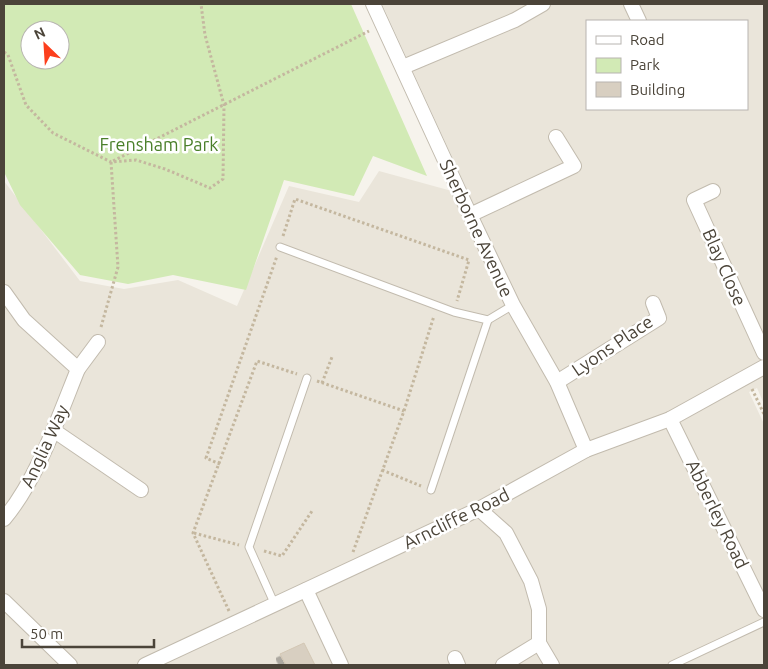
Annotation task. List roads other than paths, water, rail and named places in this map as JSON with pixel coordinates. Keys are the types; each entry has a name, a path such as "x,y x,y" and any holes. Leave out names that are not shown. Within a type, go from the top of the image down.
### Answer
{"street":[{"name":"Sherborne Avenue","path":"373,4 470,215 513,305 557,382 586,450"},
{"path":"403,67 515,20 543,4"},
{"path":"631,4 639,20"},
{"path":"470,215 574,166 556,137"},
{"name":"Blay Close","path":"713,191 694,200 764,353"},
{"path":"4,292 24,320 78,369"},
{"name":"Lyons Place","path":"557,382 659,318 653,303"},
{"name":"Anglia Way","path":"4,519 17,503 53,430 78,369 98,342"},
{"name":"Arncliffe Road","path":"144,665 479,509 586,450 670,419 764,367"},
{"name":"Abberley Road","path":"670,419 764,610"},
{"path":"53,430 141,490"},
{"path":"479,509 506,533 531,581 539,609 539,643 552,665"},
{"path":"306,590 341,665"},
{"path":"4,601 70,665"},
{"path":"503,665 539,643"}],"lane":[{"path":"280,247 454,312 488,320"},
{"path":"431,490 488,320 513,305"},
{"path":"274,605 249,547 307,378"},
{"path":"672,665 764,622"}],"park label":[{"name":"Frensham Park","path":"159,144"}]}
